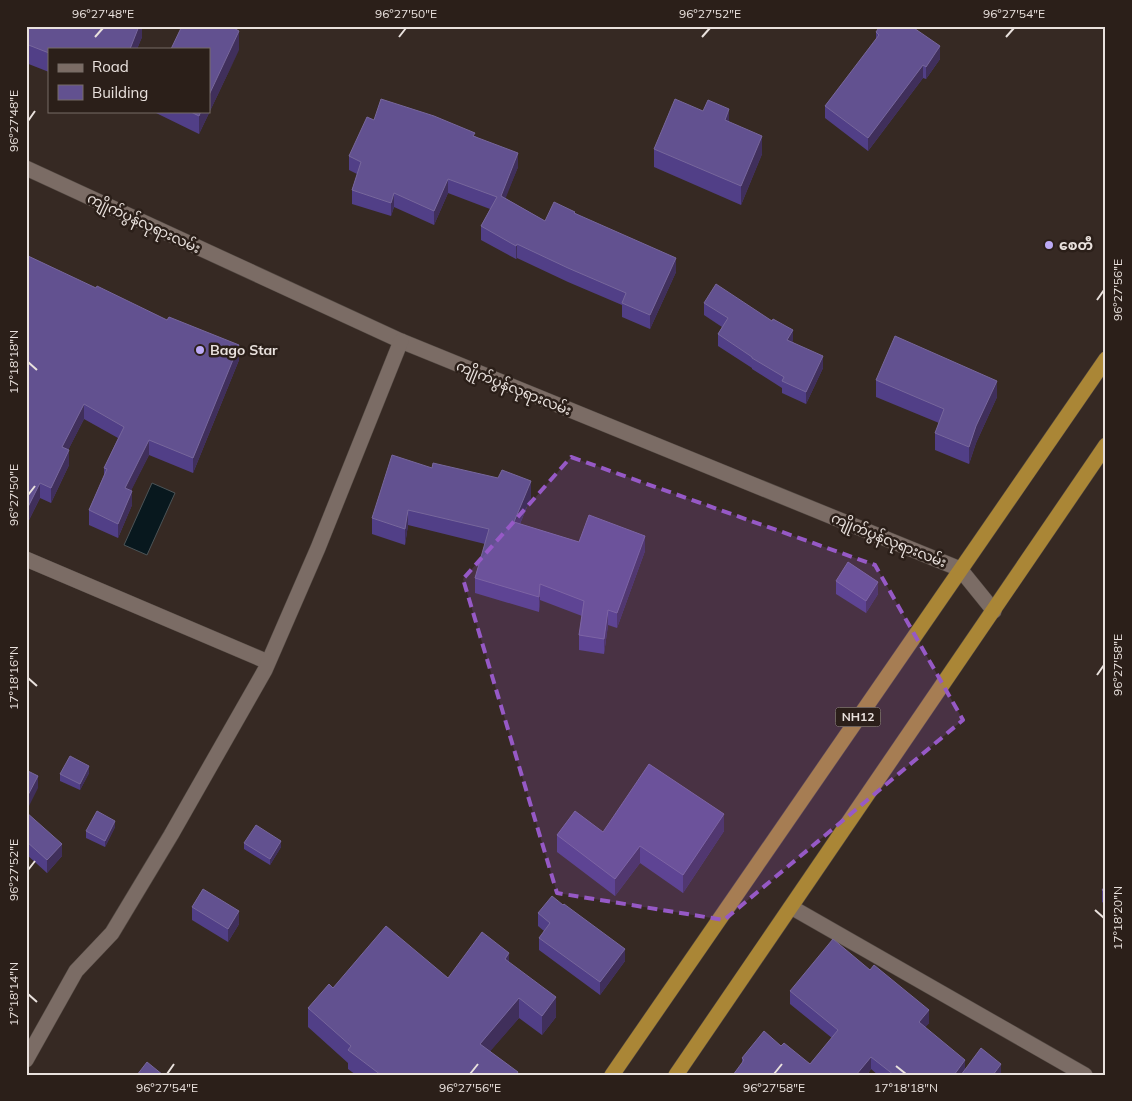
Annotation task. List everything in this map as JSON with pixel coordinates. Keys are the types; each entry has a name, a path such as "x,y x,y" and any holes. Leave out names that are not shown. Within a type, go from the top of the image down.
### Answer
{"highway":[{"name":"NH12","path":"612,1075 1106,359"},
{"path":"676,1075 1106,446"}],"street":[{"name":"ကျိုက်ပွန်လုရားလမ်း","path":"26,168 401,342 960,569 994,611"},
{"path":"26,1060 76,971 112,933 171,835 265,670 318,548 401,342"},
{"path":"26,559 268,662"},
{"path":"791,907 1078,1073"}],"highlighted area":[{"path":"571,457 875,565 963,720 724,920 557,893 463,579"}],"shaded area":[{"path":"152,483 175,493 147,555 124,545"}],"building":[{"path":"26,26 139,26 130,48 48,48 48,53 26,44"},
{"path":"182,26 230,26 239,31 210,93 210,48 171,48"},
{"path":"880,26 911,26 940,46 926,67 923,65 868,138 825,106 879,35 876,32"},
{"path":"381,99 434,116 475,133 473,136 518,153 501,196 545,221 554,202 574,213 676,258 650,315 622,303 626,293 517,244 516,246 481,226 497,197 448,179 434,211 394,193 391,203 352,190 361,162 349,156 367,117 374,120"},
{"path":"675,99 703,111 708,100 729,109 725,120 762,136 741,186 654,149"},
{"path":"191,112 201,112 199,116"},
{"path":"26,255 96,288 97,286 167,320 169,317 239,345 193,458 149,440 125,488 132,491 118,524 89,510 107,469 104,468 124,427 84,404 62,447 69,450 51,488 40,483 26,508"},
{"path":"716,284 772,321 773,319 793,330 787,340 823,356 806,392 782,381 784,377 752,358 718,334 728,318 704,303"},
{"path":"895,336 997,381 976,426 969,447 935,433 944,409 876,380"},
{"path":"392,455 432,468 433,463 498,478 502,470 531,481 514,522 579,542 589,515 645,536 617,613 608,610 604,639 579,635 584,601 540,584 539,597 475,578 489,529 408,510 405,529 372,518"},
{"path":"848,562 878,582 866,601 836,581"},
{"path":"70,756 89,766 80,784 60,774"},
{"path":"649,764 724,814 683,875 640,846 615,879 557,835 575,811 603,832"},
{"path":"26,770 38,776 27,797 26,797"},
{"path":"97,811 115,821 105,841 86,831"},
{"path":"26,812 62,844 47,860 26,841"},
{"path":"256,825 281,841 270,859 244,843"},
{"path":"1106,885 1106,893 1102,890"},
{"path":"203,889 239,911 228,929 192,907"},
{"path":"552,896 625,949 600,982 539,938 550,923 538,913"},
{"path":"386,926 448,978 482,932 509,953 505,959 556,997 542,1016 519,998 480,1044 518,1072 516,1075 381,1075 348,1050 351,1046 308,1008 329,984 333,988"},
{"path":"833,939 870,970 874,965 929,1010 919,1022 965,1060 954,1075 894,1075 871,1057 856,1075 733,1075 744,1060 742,1058 764,1031 781,1046 784,1043 810,1064 838,1030 790,991"},
{"path":"981,1048 1001,1064 993,1075 961,1075"},
{"path":"147,1062 163,1075 137,1075"}],"place":[{"name":"စေတီ","path":"1049,245"},
{"name":"Bago Star","path":"200,350"}]}
